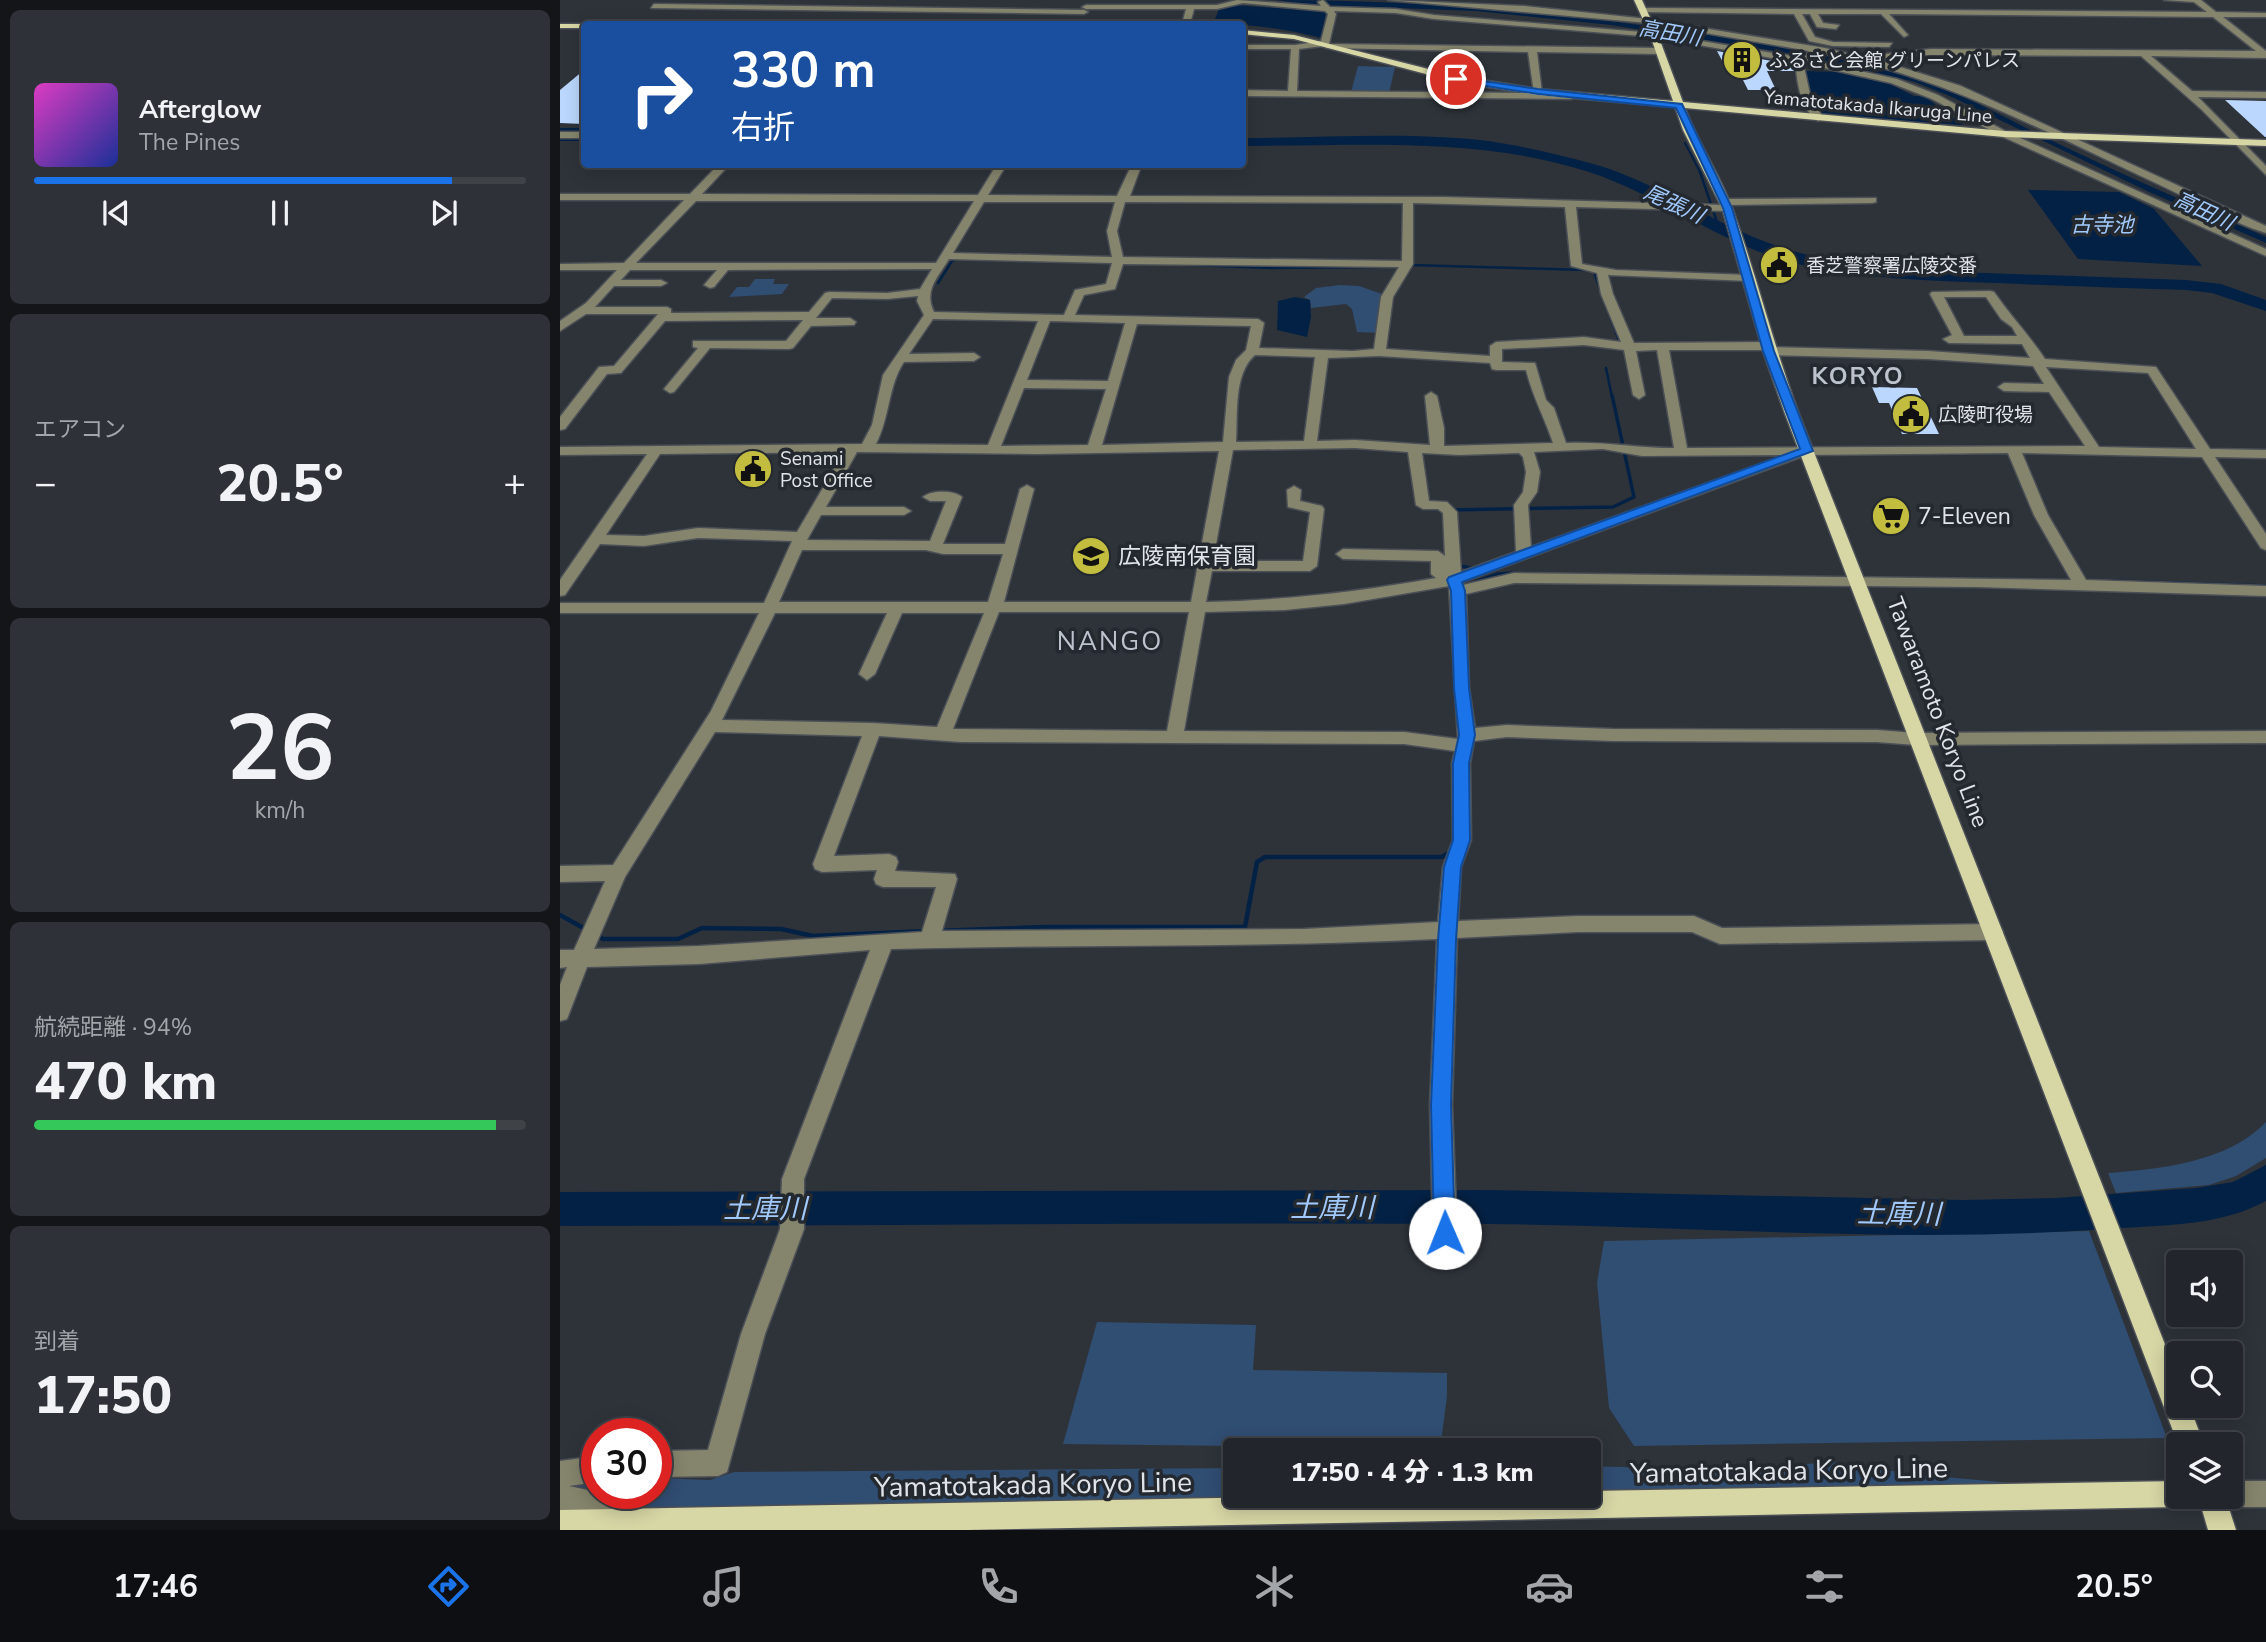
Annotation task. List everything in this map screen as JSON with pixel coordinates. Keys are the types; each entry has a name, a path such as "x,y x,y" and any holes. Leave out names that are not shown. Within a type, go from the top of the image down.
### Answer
{"main road":[{"name":"Tawaramoto Koryo Line","path":"1638,0 1654,34 1716,206 1732,223 1768,349 1916,739 2186,1432"},
{"path":"560,26 581,26"},
{"name":"Yamatotakada Ikaruga Line","path":"1246,32 1294,37 1456,79 1538,92 2008,135 2266,143"},
{"name":"Yamatotakada Koryo Line","path":"560,1524 2166,1494"}],"street":[{"path":"660,0 654,6 985,11 1087,7 1217,7 1243,1 1396,11 1417,15 1654,34 1805,60 1912,88 2266,253"},
{"path":"860,15 874,0"},
{"path":"985,11 993,0"},
{"path":"1320,0 1332,14 1325,45"},
{"path":"1392,0 1524,8 1649,22 1851,57 1940,81 2266,230"},
{"path":"1518,0 1518,6 1524,8"},
{"path":"1775,0 1782,10"},
{"path":"1800,0 1820,25 1836,27"},
{"path":"1829,0 1837,11"},
{"path":"1858,0 1872,22"},
{"path":"1878,0 1904,35"},
{"path":"1915,0 1924,11"},
{"path":"1961,0 1972,12"},
{"path":"2168,0 2196,0 2265,54"},
{"path":"1187,21 1191,7"},
{"path":"1643,10 2266,15"},
{"path":"1796,10 1812,39 1833,44 1904,46 1914,53"},
{"path":"1416,26 1417,15"},
{"path":"1414,47 1415,37"},
{"path":"1825,51 1833,44"},
{"path":"1246,47 1325,45 1660,51"},
{"path":"1292,93 1295,47"},
{"path":"1532,49 1538,92"},
{"path":"1813,50 1800,67 1804,93 1818,118"},
{"path":"1851,57 1914,53 2265,54"},
{"path":"2143,53 2239,142 2266,172"},
{"path":"2201,86 2210,94"},
{"path":"1246,93 1580,96"},
{"path":"2187,94 2266,95"},
{"path":"560,135 581,135"},
{"path":"560,327 584,310 612,283 721,168"},
{"path":"930,315 923,301 924,292 1000,168"},
{"path":"1068,319 1079,292 1111,287 1118,261 1112,231 1122,198 1136,168"},
{"path":"560,197 1408,200 1674,206 1872,200"},
{"path":"1380,349 1387,297 1405,266 1408,200"},
{"path":"1570,203 1577,266 1602,271 1749,278"},
{"path":"2225,211 2266,222"},
{"path":"560,267 725,267 1100,258 1118,261 1405,266"},
{"path":"710,285 725,267"},
{"path":"1602,271 1607,294 1629,348 1639,396"},
{"path":"612,283 661,284"},
{"path":"670,389 702,344 789,345 829,295 887,296 924,292"},
{"path":"2026,340 1954,339 1936,294 1990,294 2005,317 2016,325 2026,340 2053,388 2094,450"},
{"path":"560,426 603,370 617,370 667,311 584,310"},
{"path":"930,315 1258,323 1252,351 1242,360 1235,377 1228,446 1174,737"},
{"path":"560,1012 618,873 710,726 745,661 799,541 816,511 879,425 886,383 930,315"},
{"path":"662,317 850,322"},
{"path":"993,449 1045,319"},
{"path":"1094,449 1132,321"},
{"path":"1560,445 1548,408 1540,401 1531,366 1496,366 1496,346 1584,341 1629,348 1662,346 1768,349 2037,360 2152,370 2208,452 2266,545"},
{"path":"1662,346 1681,451"},
{"path":"1252,351 1322,354 1380,352 1496,360"},
{"path":"1310,444 1322,354"},
{"path":"901,358 974,357"},
{"path":"1019,384 1113,385"},
{"path":"2004,387 2053,388"},
{"path":"1431,396 1437,428 1437,450"},
{"path":"560,451 1094,449 1310,444 1437,450 1524,450 1560,445 1681,451 2013,449 2266,454"},
{"path":"1415,448 1416,479 1420,485 1423,505 1448,510 1455,577 1461,688 1462,840 1452,867 1447,929 1441,1105 1445,1233"},
{"path":"560,591 657,449"},
{"path":"2013,449 2040,515 2080,582"},
{"path":"1524,450 1530,456 1533,472 1530,492 1521,507 1524,556"},
{"path":"560,608 1196,607 1285,605 1344,599 1402,591 1524,556 1807,451"},
{"path":"942,735 994,607 1027,489"},
{"path":"1205,566 1310,566 1317,509 1293,504 1294,490"},
{"path":"930,497 955,497 934,547"},
{"path":"816,511 904,511"},
{"path":"596,539 645,541 698,533 799,541 1011,549"},
{"path":"1343,554 1438,556 1439,575 1455,577 2080,582 2266,591"},
{"path":"560,563 578,564"},
{"path":"867,674 897,607"},
{"path":"710,726 873,729 942,735 1404,738 1461,742 1507,731 1613,735 1877,736 1916,739 2266,737"},
{"path":"873,729 822,864 889,862 883,879 948,879 931,932"},
{"path":"560,874 618,873"},
{"path":"560,959 588,941 699,955 884,942 931,932 1304,937 1578,924 1695,924 1720,936 1993,932"},
{"path":"672,1464 718,1463 753,1334 792,1229 793,1179 884,942"},
{"path":"560,1474 581,1471"},
{"path":"2243,1494 2266,1494"},
{"path":"560,1498 588,1503 637,1523"}],"shaded area":[{"path":"1358,66 1395,67 1389,93 1351,92"},
{"path":"755,279 775,279 773,284 789,284 782,294 729,297 737,287 749,287"},
{"path":"1359,286 1385,295 1381,333 1357,332 1352,309 1346,304 1311,308 1310,300 1304,297 1316,288"},
{"path":"2266,1122 2266,1158 2236,1176 2209,1185 2116,1193 2108,1173 2171,1166 2213,1155 2250,1136"},
{"path":"2089,1231 2166,1438 1634,1446 1609,1408 1597,1283 1604,1241"},
{"path":"1097,1322 1256,1325 1253,1370 1447,1373 1442,1438 1223,1438 1223,1446 1063,1444"},
{"path":"1834,1462 1911,1474 2077,1489 1601,1496 1601,1466 1719,1470"},
{"path":"1223,1468 1223,1499 672,1509 672,1479 710,1480 734,1472"},
{"path":"581,1483 581,1494 560,1490 560,1485"}],"water":[{"name":"高田川","path":"1275,0 1435,5 1596,19 1757,43 1866,65 1956,94 2088,158 2266,237 2266,243 2147,191 1952,97 1915,82 1800,55 1611,25 1476,11 1318,5"},
{"path":"1232,5 1326,13 1321,38 1246,25 1246,21 1214,21 1219,9"},
{"path":"1804,71 1842,72 1888,83 1914,96 1924,96 1963,125 1823,115 1809,93"},
{"name":"古寺池","path":"2028,190 2119,192 2154,209 2202,266 2078,259"},
{"path":"1295,297 1310,300 1311,317 1307,337 1277,330 1278,301"}],"building":[{"path":"1717,51 1794,65 1794,71 1767,71 1776,90 1748,90 1739,72 1727,70"},
{"path":"581,72 581,124 560,123 560,90"},
{"path":"2225,100 2266,101 2266,137 2265,137"},
{"name":"広陵町役場","path":"1872,387 1917,388 1939,434 1902,434 1889,403 1879,403"}],"waterway":[{"name":"尾張川","path":"560,132 581,132"},
{"path":"560,140 581,140"},
{"name":"尾張川","path":"1246,142 1457,142 1552,158 1594,169 1650,191 1758,245 1801,260 1851,270 1901,275 2186,285 2215,288 2266,306"},
{"path":"1685,143 1700,172"},
{"path":"1700,172 1717,222"},
{"path":"938,283 952,261 959,258"},
{"path":"1165,264 1271,268 1380,267"},
{"path":"1410,265 1587,270 1594,272 1602,294"},
{"path":"1606,305 1620,343"},
{"path":"1606,368 1612,397"},
{"path":"1448,510 1613,507 1634,497 1612,395"},
{"path":"1455,565 1471,568"},
{"path":"1470,584 1498,574 1515,573"},
{"path":"2113,581 2266,586"},
{"path":"936,931 1046,927 1245,927 1257,862 1265,857 1442,857 1451,851"},
{"path":"560,915 587,930"},
{"path":"594,934 603,939 678,939 702,928 781,929 813,936 928,931"},
{"name":"土庫川","path":"560,1209 1490,1207 1963,1217 2056,1215 2196,1205 2237,1198 2266,1182"}],"place":[{"name":"ふるさと会館 グリーンパレス","path":"1742,60"},
{"name":"香芝警察署広陵交番","path":"1779,265"},
{"name":"広陵町役場","path":"1911,414"},
{"name":"Senami Post Office","path":"753,469"},
{"name":"7-Eleven","path":"1891,516"},
{"name":"広陵南保育園","path":"1091,556"}],"district":[{"name":"KORYO","path":"1858,376"},
{"name":"NANGO","path":"1110,641"}],"route":[{"path":"1445,1233 1441,1105 1447,940 1452,867 1462,840 1461,763 1467,735 1461,688 1458,591 1454,580 1807,451 1769,351 1727,208 1679,106 1538,92 1456,79"}]}
